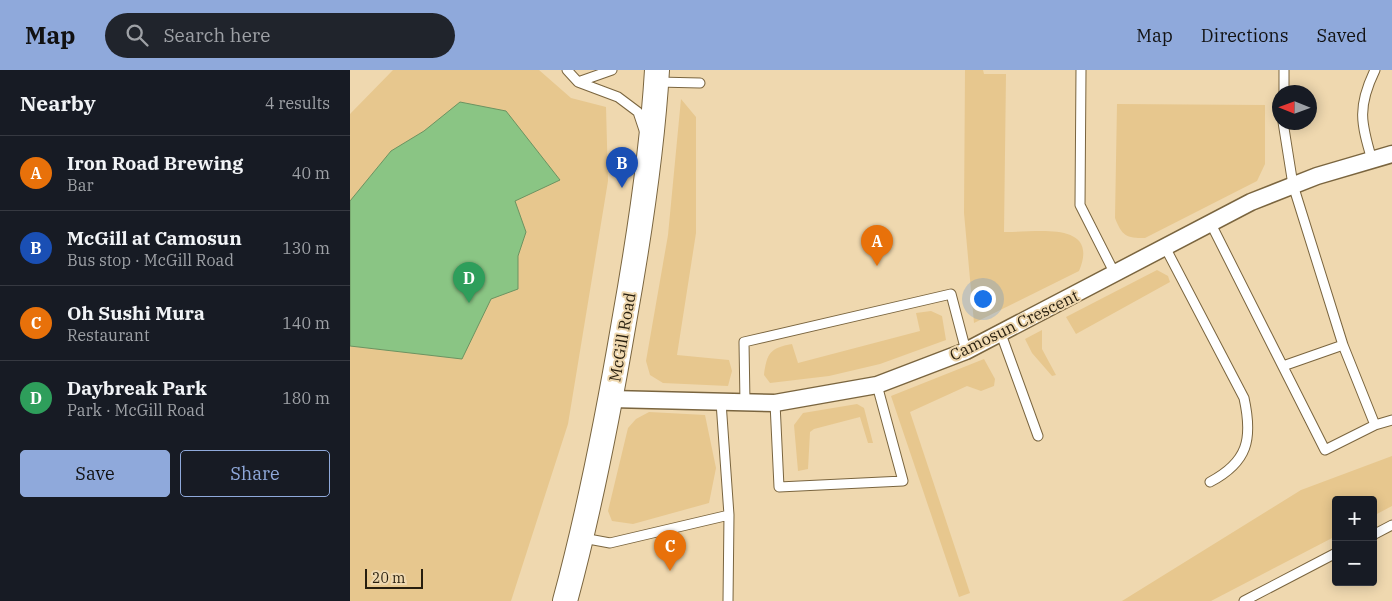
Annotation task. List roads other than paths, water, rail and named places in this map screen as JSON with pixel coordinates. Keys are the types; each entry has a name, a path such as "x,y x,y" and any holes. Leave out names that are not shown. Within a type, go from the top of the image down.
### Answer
{"main road":[{"name":"McGill Road","path":"565,600 583,538 612,399 645,200 657,76"}],"street":[{"name":"Camosun Crescent","path":"612,399 775,403 877,385 966,351 1001,334 1251,202 1292,185 1392,154"}],"lane":[{"path":"567,70 578,82 618,97 638,112 650,147"},
{"path":"578,82 612,70"},
{"path":"1081,70 1080,205 1115,274"},
{"path":"1284,70 1284,85"},
{"path":"1372,160 1362,124 1363,103 1375,70"},
{"path":"657,76 700,83"},
{"path":"1284,130 1292,185 1343,345 1375,425"},
{"path":"1211,224 1325,450 1375,425 1392,420"},
{"path":"1165,247 1244,398 1248,415 1248,436 1240,460 1229,472 1210,482"},
{"path":"745,403 744,342 951,294 966,351"},
{"path":"1001,334 1038,436"},
{"path":"1283,366 1343,345"},
{"path":"775,403 779,487 903,480 877,385"},
{"path":"721,402 729,515 728,601"},
{"path":"583,538 610,543 729,515"},
{"path":"1377,533 1392,526"},
{"path":"1244,601 1332,555"}],"place":[{"name":"McGill at Camosun","path":"622,188"},
{"name":"Iron Road Brewing","path":"877,266"},
{"name":"Daybreak Park","path":"469,303"},
{"name":"Oh Sushi Mura","path":"670,571"}]}
